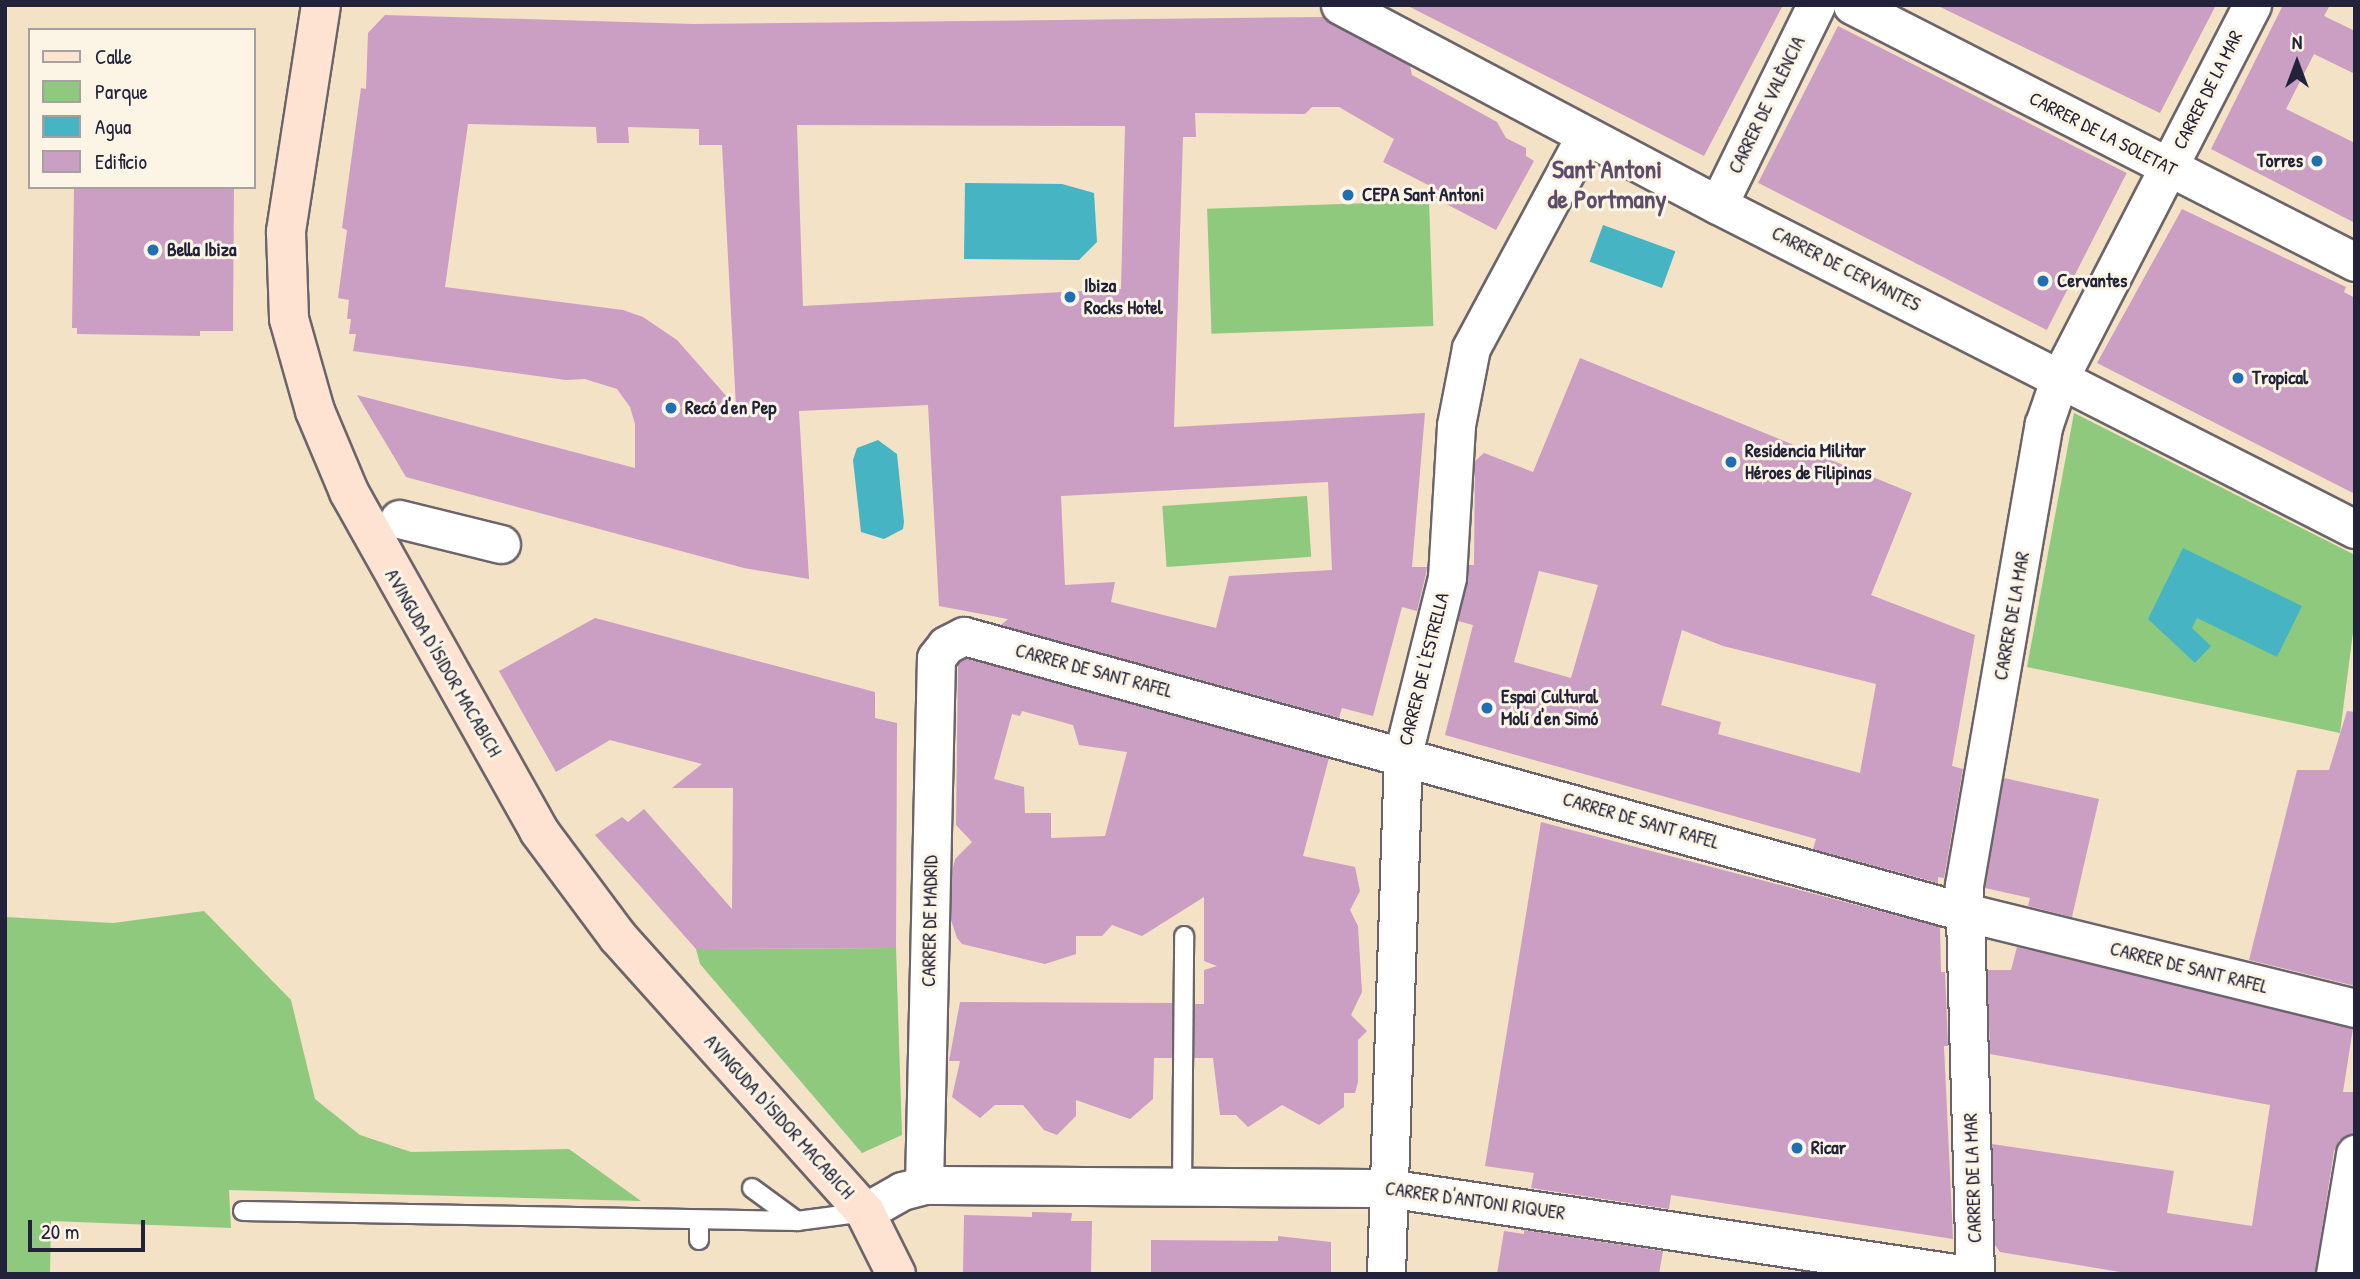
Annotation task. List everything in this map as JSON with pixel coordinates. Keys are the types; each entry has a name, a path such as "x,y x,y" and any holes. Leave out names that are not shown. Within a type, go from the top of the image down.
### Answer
{"street":[{"name":"AVINGUDA D'ISIDOR MACABICH","path":"321,5 286,232 289,319 315,411 349,492 369,536 539,831 618,937 865,1212"},
{"name":"CARRER DE CERVANTES","path":"1340,5 1718,205 2355,528"},
{"name":"CARRER DE VALÈNCIA","path":"1718,205 1816,5"},
{"name":"CARRER DE LA SOLETAT","path":"1852,5 2355,262"},
{"name":"CARRER DE LA MAR","path":"1975,1274 1964,884 2045,424 2060,377 2252,5"},
{"name":"CARRER DE L'ESTRELLA","path":"1386,1274 1403,754 1447,577 1457,425 1471,348 1585,136"},
{"path":"399,519 500,544"},
{"name":"CARRER DE SANT RAFEL","path":"936,657 946,645 964,636 1403,754 1964,912 2355,1008"},
{"name":"CARRER DE MADRID","path":"925,1185 936,657"},
{"path":"2335,1274 2355,1154"},
{"name":"CARRER D'ANTONI RIQUER","path":"865,1212 902,1191 925,1185 1387,1188 1961,1274"},
{"path":"865,1212 896,1274"}],"lane":[{"path":"1182,1187 1184,936"},
{"path":"752,1188 797,1222"},
{"path":"243,1211 797,1222 865,1212"},
{"path":"699,1220 699,1240"}],"green space":[{"path":"1429,201 1433,326 1211,334 1207,209"},
{"path":"2074,413 2355,555 2355,617 2340,733 2027,667"},
{"path":"1307,496 1311,557 1167,567 1162,506"},
{"path":"204,911 291,1000 315,1099 360,1135 411,1152 569,1149 641,1201 229,1190 231,1228 51,1221 50,1274 5,1274 5,917 113,923"},
{"path":"896,948 902,1135 862,1153 700,964 696,949"}],"water":[{"path":"965,183 1062,184 1094,193 1097,242 1079,260 964,259"},
{"path":"1603,225 1675,251 1662,288 1590,262"},
{"path":"878,440 897,454 904,522 903,529 884,539 861,532 853,460 857,448"},
{"path":"2183,548 2302,606 2277,657 2197,618 2192,628 2211,646 2195,663 2148,619"}],"building":[{"path":"1406,5 1783,5 1704,156"},
{"path":"1936,5 2216,5 2160,113"},
{"path":"2283,5 2330,5 2324,16 2355,31 2355,74 2314,54 2286,109 2355,143 2355,223 2211,149"},
{"path":"385,15 693,24 1323,17 1410,66 1412,75 1497,122 1506,138 1526,148 1526,156 1534,161 1496,230 1433,197 1436,189 1383,162 1394,139 1339,107 1312,107 1305,114 1195,113 1196,137 1183,137 1174,427 1425,413 1412,567 1427,567 1426,574 1417,611 1402,607 1373,716 1342,708 1339,718 1001,625 1008,619 939,606 928,405 799,411 809,579 744,568 406,477 357,395 635,468 635,424 630,407 617,389 585,379 566,380 353,351 356,334 349,334 349,300 338,298 347,230 342,228 361,88 366,89 368,33","holes":["468,124 596,127 597,143 629,143 628,127 699,129 699,145 722,145 736,407 677,340 643,317 623,310 445,287","797,125 1125,126 1121,289 803,306","1328,482 1332,570 1229,576 1216,628 1111,602 1115,582 1065,585 1061,496"]},
{"path":"1838,26 2127,173 2047,330 1758,183"},
{"name":"Bella Ibiza","path":"74,189 234,189 233,331 200,331 200,336 77,334 77,328 72,328"},
{"path":"2182,209 2346,287 2344,292 2355,298 2355,494 2097,363"},
{"path":"1580,358 1912,493 1871,595 1975,635 1952,766 1963,769 1944,878 1938,877 1938,883 1813,849 1816,839 1445,735 1473,625 1458,621 1469,565 1474,565 1475,461 1484,453 1533,472","holes":["1539,571 1598,585 1571,678 1514,662","1682,630 1723,646 1876,684 1860,773 1718,734 1721,722 1661,705"]},
{"path":"595,618 875,692 875,718 897,723 896,948 696,949 595,835 622,817 628,822 644,809 732,909 733,788 672,788 702,764 610,740 556,772 499,671"},
{"path":"966,658 1329,758 1303,856 1355,867 1360,891 1350,910 1358,926 1362,992 1351,1015 1367,1031 1358,1040 1358,1082 1355,1093 1344,1093 1344,1107 1319,1125 1282,1105 1248,1127 1236,1115 1220,1115 1213,1058 1194,1058 1195,1004 1204,1004 1204,970 1217,966 1204,961 1204,897 1142,936 1112,925 1102,936 1076,936 1076,954 1045,964 962,944 951,920 952,873 955,859 972,842 956,825 958,663","holes":["1022,711 1073,725 1079,745 1127,752 1105,836 1051,838 1051,813 1025,813 1024,787 994,779 1012,714 1020,716"]},
{"path":"2347,711 2355,712 2355,986 2249,960 2297,770 2329,770"},
{"path":"2004,778 2099,799 2072,917 2028,906 2030,898 1985,888"},
{"path":"1541,822 1940,927 1941,972 1945,972 1948,1046 1944,1046 1953,1239 1671,1195 1669,1209 1531,1188 1534,1173 1485,1166"},
{"path":"2017,947 2353,1028 2343,1092 2355,1092 2355,1134 2339,1140 2334,1151 2315,1274 2132,1274 2000,1252 1995,1245 1992,1144 2174,1171 2167,1213 2252,1226 2270,1105 1990,1054 1987,970 2011,970"},
{"path":"960,1002 1172,1003 1172,1058 1154,1058 1153,1099 1130,1119 1076,1100 1076,1116 1057,1135 1044,1130 1023,1105 995,1105 980,1118 952,1097 960,1061 949,1061"},
{"path":"1032,1212 1072,1213 1071,1221 1092,1221 1091,1274 963,1274 964,1215 1032,1217"},
{"path":"1524,1230 1663,1251 1659,1274 1497,1274 1504,1231 1524,1234"},
{"path":"1278,1236 1331,1242 1331,1274 1151,1274 1151,1240 1278,1241"}],"place":[{"name":"Torres","path":"2317,161"},
{"name":"CEPA Sant Antoni","path":"1348,195"},
{"name":"Bella Ibiza","path":"153,250"},
{"name":"Cervantes","path":"2043,281"},
{"name":"Ibiza Rocks Hotel","path":"1070,297"},
{"name":"Tropical","path":"2238,378"},
{"name":"Recó d'en Pep","path":"671,408"},
{"name":"Residencia Militar Héroes de Filipinas","path":"1731,462"},
{"name":"Espai Cultural Molí d'en Simó","path":"1487,708"},
{"name":"Ricar","path":"1797,1148"}],"district":[{"name":"Sant Antoni de Portmany","path":"1607,184"}]}
